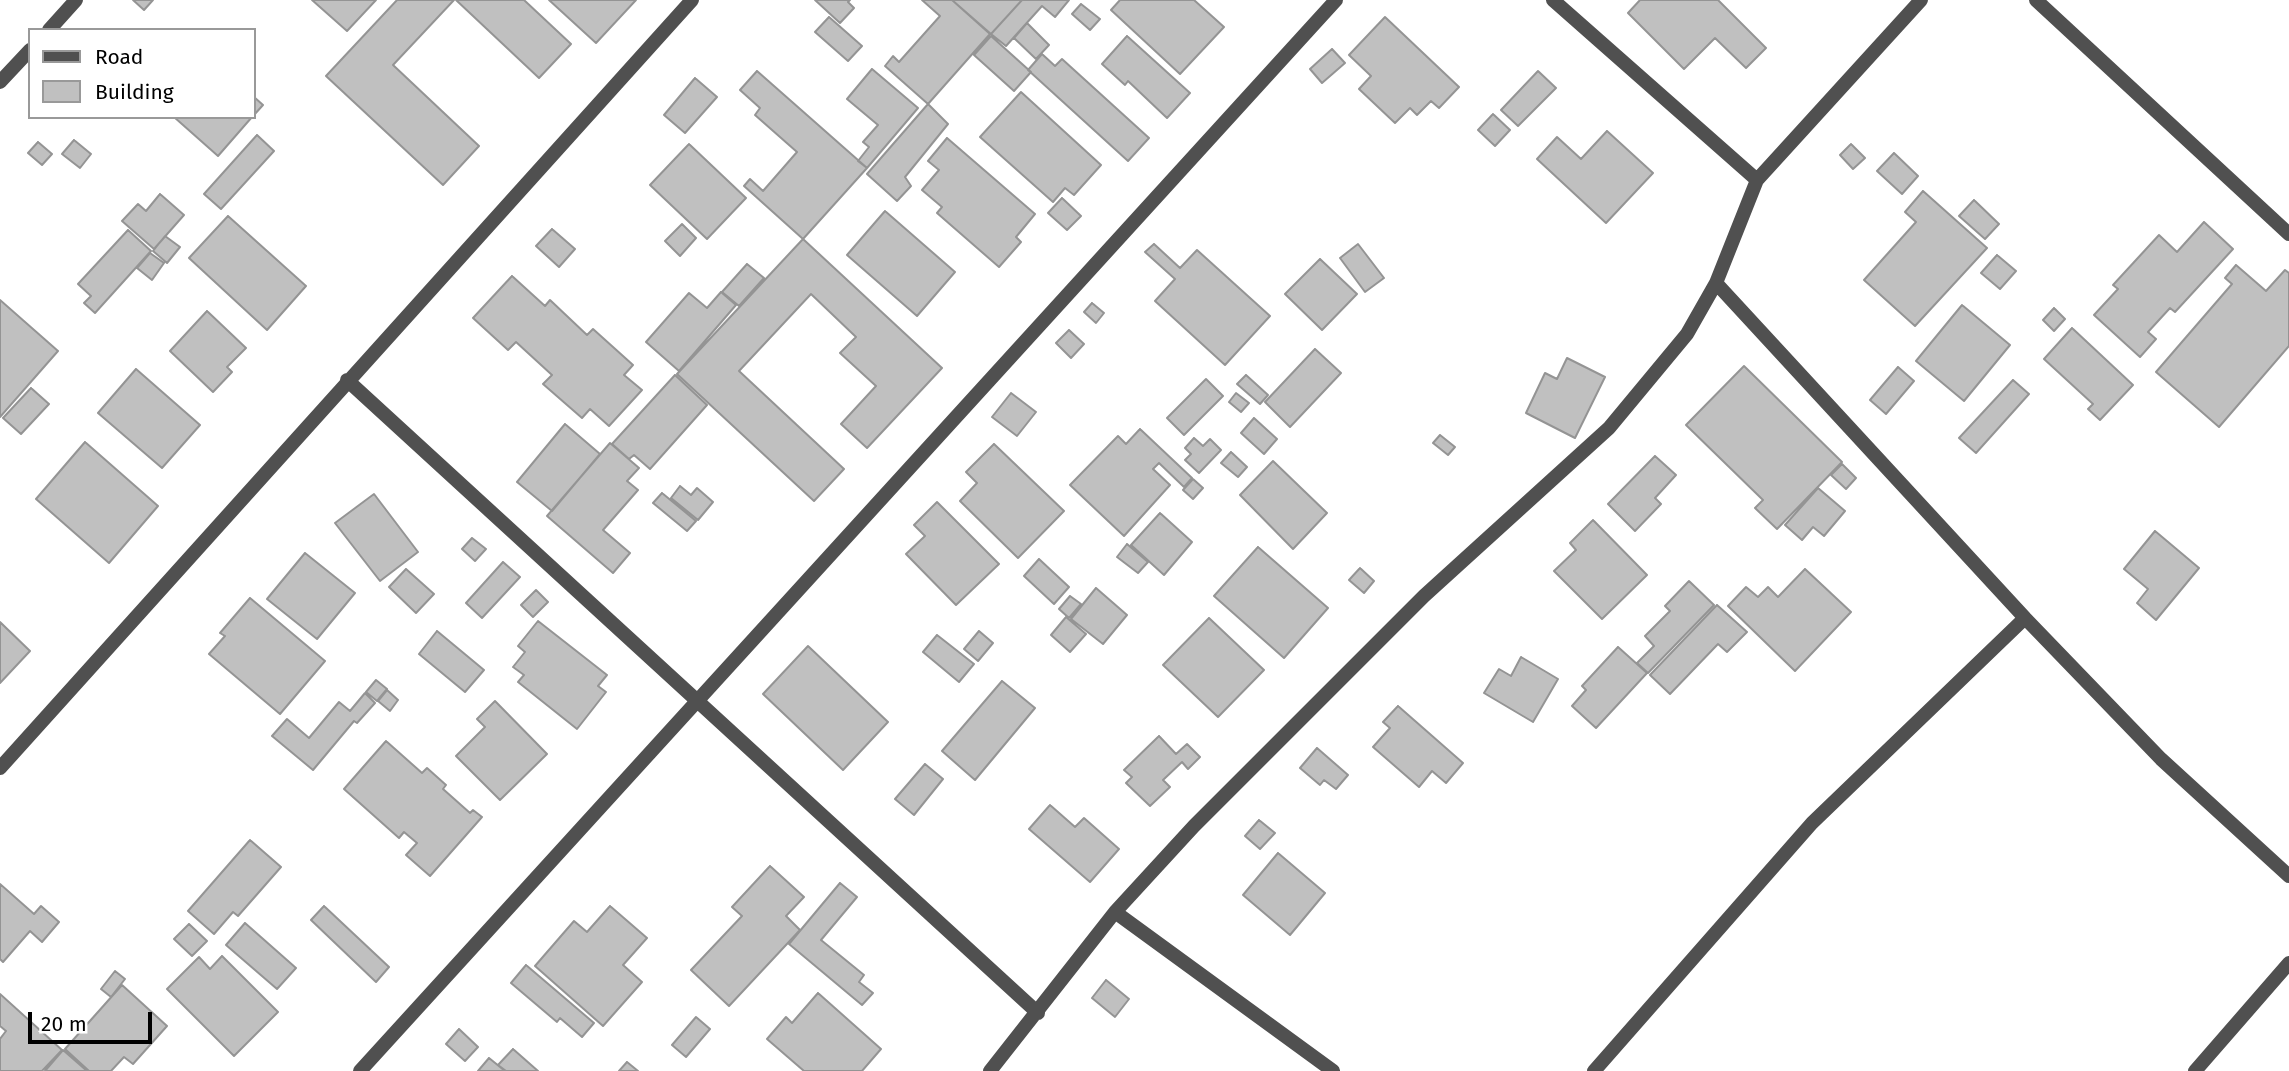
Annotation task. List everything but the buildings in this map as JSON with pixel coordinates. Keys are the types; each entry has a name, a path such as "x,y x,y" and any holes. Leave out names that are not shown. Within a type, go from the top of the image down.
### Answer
{"street":[{"path":"50,28 76,0"},
{"path":"0,768 692,0"},
{"path":"360,1071 1336,0"},
{"path":"1553,0 1757,180"},
{"path":"990,1071 1115,912 1194,827 1424,596 1609,428 1688,334 1716,283 1757,180 1921,0"},
{"path":"2036,0 2289,234"},
{"path":"0,82 28,52"},
{"path":"1716,283 2025,618 2161,758 2289,876"},
{"path":"347,380 1038,1013"},
{"path":"1594,1071 1812,823 2025,618"},
{"path":"1115,912 1333,1071"},
{"path":"2196,1071 2289,963"}]}
